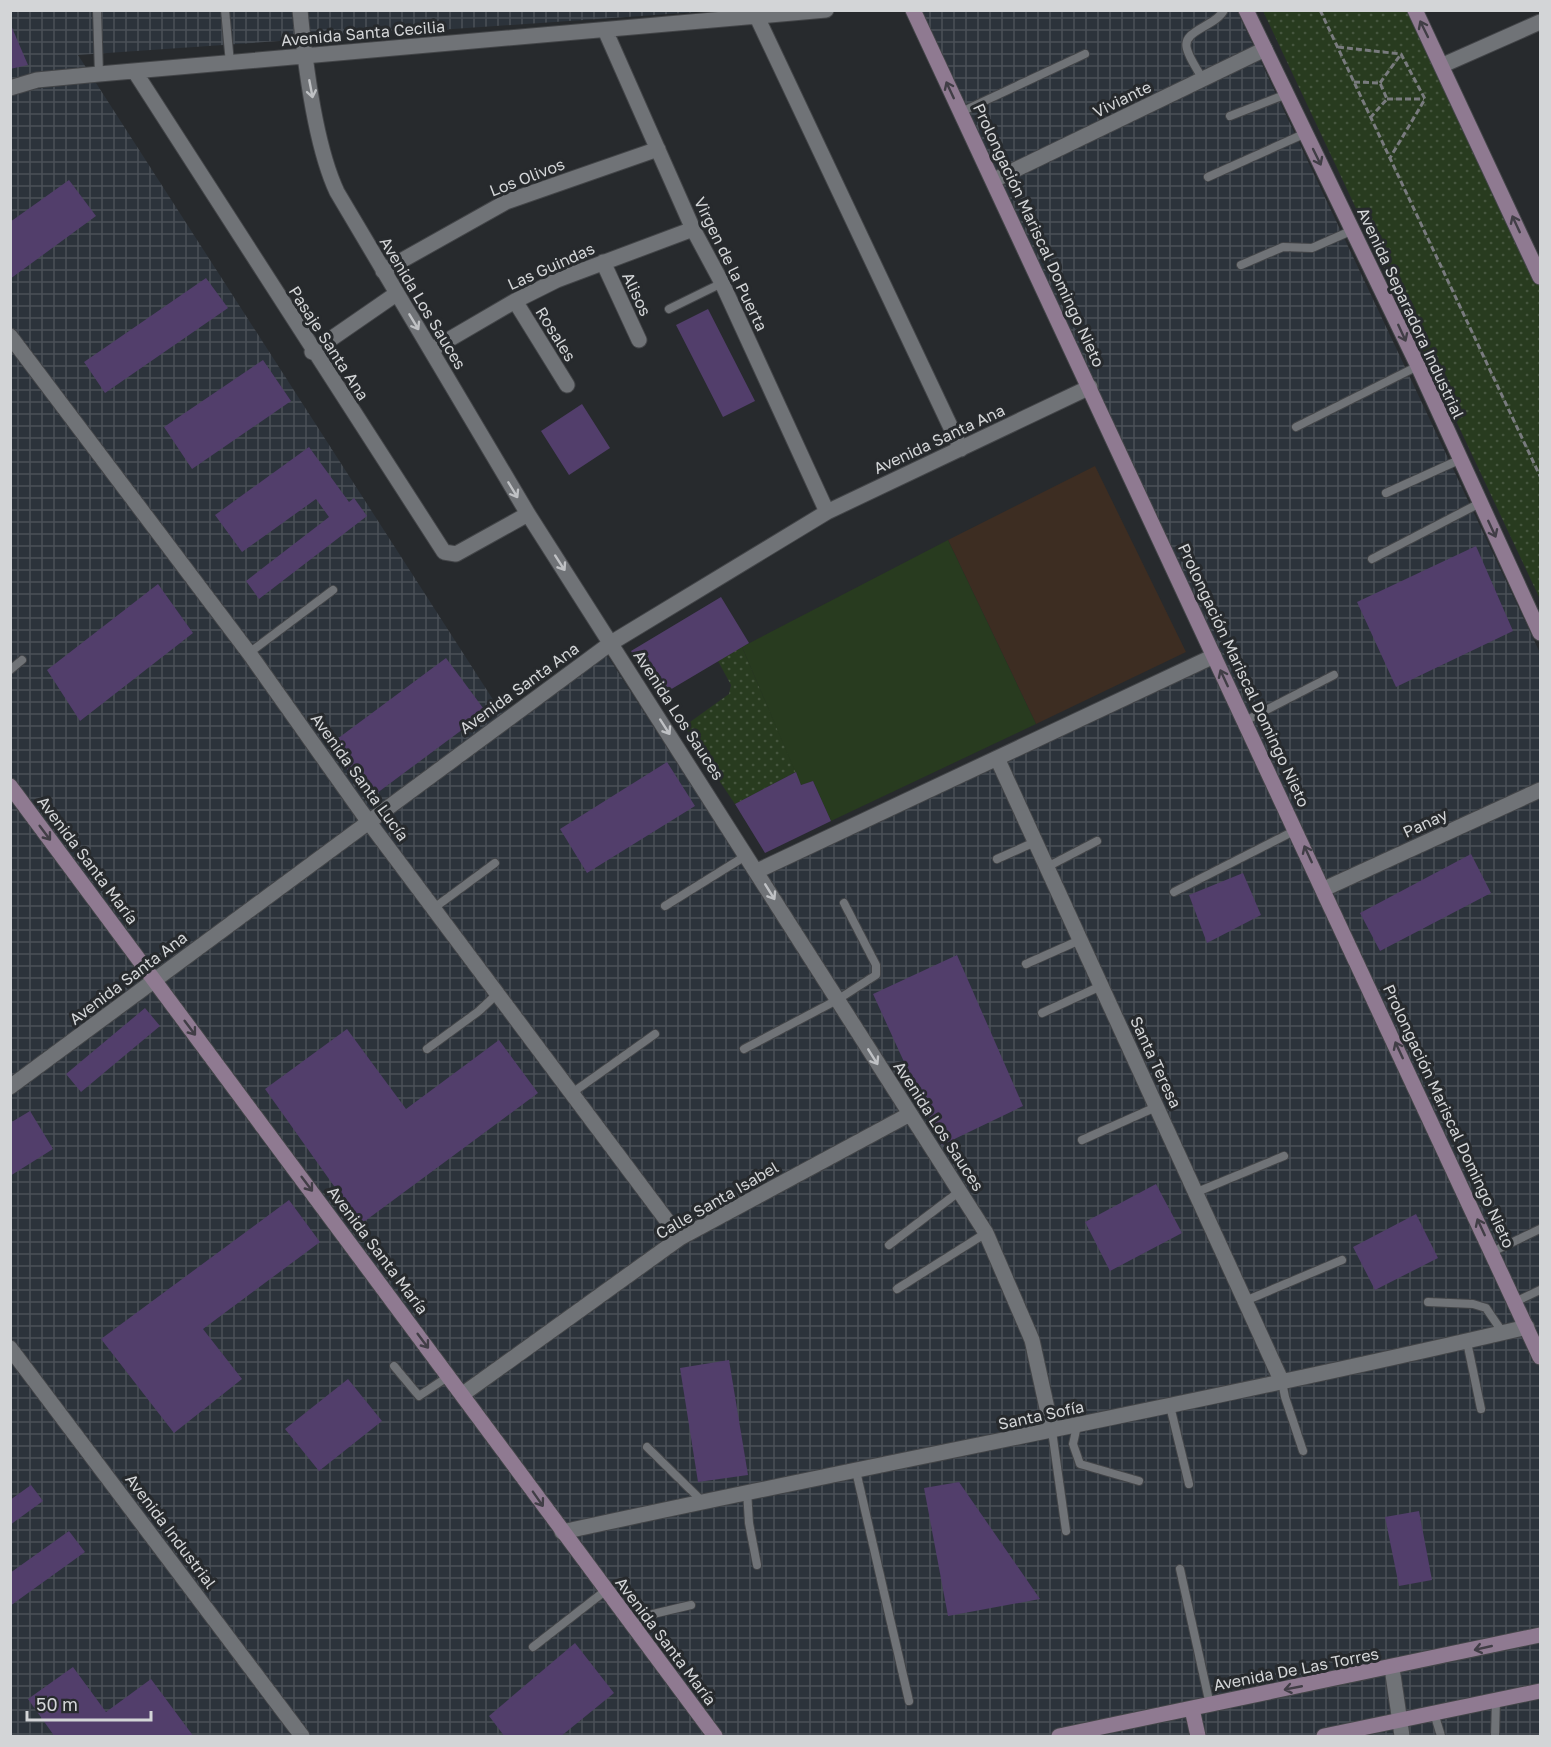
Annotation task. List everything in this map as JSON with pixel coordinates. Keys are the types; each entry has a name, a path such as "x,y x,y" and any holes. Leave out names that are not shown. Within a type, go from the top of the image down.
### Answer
{"street":[{"name":"Avenida Los Sauces","path":"300,10 304,57 330,179 528,514 986,1233 1032,1340 1052,1431"},
{"name":"Avenida Santa Cecilia","path":"10,88 37,80 99,74 826,10"},
{"name":"Prolongación Mariscal Domingo Nieto","path":"912,10 994,180 1540,1357"},
{"name":"Avenida Separadora Industrial","path":"1246,10 1418,366 1540,633"},
{"path":"1415,10 1443,65 1540,277"},
{"path":"757,17 961,449"},
{"path":"1443,65 1540,22"},
{"name":"Virgen de la Puerta","path":"605,30 693,229 722,283 827,512"},
{"name":"Viviante","path":"994,180 1265,49"},
{"name":"Pasaje Santa Ana","path":"135,72 312,352 444,552 456,554 528,514"},
{"name":"Los Olivos","path":"383,271 506,202 658,149"},
{"name":"Las Guindas","path":"431,351 515,301 557,280 693,229"},
{"name":"Alisos","path":"603,262 639,340"},
{"path":"312,352 396,294"},
{"name":"Rosales","path":"515,301 567,385"},
{"name":"Avenida Santa Lucía","path":"10,336 249,653 368,821 680,1238"},
{"name":"Avenida Santa Ana","path":"10,1087 611,643 827,512 1090,387"},
{"path":"757,871 1214,656"},
{"name":"Santa Teresa","path":"997,758 1282,1382"},
{"name":"Avenida Santa María","path":"10,786 463,1394 605,1591 715,1737"},
{"name":"Panay","path":"1324,889 1540,790"},
{"name":"Calle Santa Isabel","path":"463,1394 680,1238 909,1114"},
{"name":"Santa Sofía","path":"562,1532 747,1491 1077,1426 1527,1327"},
{"name":"Avenida Industrial","path":"10,1348 302,1737"},
{"name":"Avenida De Las Torres","path":"1059,1737 1540,1635"},
{"path":"1392,1668 1402,1737"},
{"path":"1324,1737 1540,1691"},
{"path":"1192,1709 1198,1737"}],"lane":[{"path":"97,10 99,74"},
{"path":"225,10 230,63"},
{"path":"1203,80 1186,49 1186,41 1191,34 1217,21 1224,10"},
{"path":"961,112 1085,54"},
{"path":"1230,116 1287,94"},
{"path":"1208,177 1306,134"},
{"path":"1241,265 1283,247 1312,248 1353,230"},
{"path":"669,309 722,283"},
{"path":"1296,427 1418,366"},
{"path":"1386,492 1459,460"},
{"path":"1372,559 1480,503"},
{"path":"249,653 333,590"},
{"path":"10,670 22,660"},
{"path":"1245,721 1334,675"},
{"path":"1174,892 1296,830"},
{"path":"1047,867 1097,841"},
{"path":"997,859 1035,842"},
{"path":"665,906 747,855"},
{"path":"434,908 495,863"},
{"path":"744,1049 837,1000 876,975 876,965 844,903"},
{"path":"1026,964 1080,940"},
{"path":"1042,1013 1101,987"},
{"path":"428,1049 479,1011 497,993"},
{"path":"572,1093 655,1034"},
{"path":"1082,1140 1156,1107"},
{"path":"1197,1192 1284,1156"},
{"path":"889,1245 960,1191"},
{"path":"1492,1252 1540,1229"},
{"path":"897,1289 986,1233"},
{"path":"1245,1301 1342,1260"},
{"path":"1515,1302 1540,1290"},
{"path":"1428,1302 1473,1304 1486,1308 1503,1332"},
{"path":"1467,1342 1481,1409"},
{"path":"394,1366 419,1395 449,1376"},
{"path":"1282,1382 1304,1451"},
{"path":"1170,1406 1189,1484"},
{"path":"1077,1426 1072,1444 1080,1464 1139,1481"},
{"path":"1052,1431 1066,1531"},
{"path":"647,1447 703,1502"},
{"path":"856,1471 909,1701"},
{"path":"747,1491 749,1523 757,1565"},
{"path":"1179,1569 1210,1705"},
{"path":"533,1647 605,1591"},
{"path":"632,1627 653,1614 691,1605"},
{"path":"1495,1737 1496,1700"},
{"path":"1434,1713 1441,1737"}],"path":[{"path":"1320,10 1540,476"},
{"path":"1338,47 1401,54"},
{"path":"1380,82 1401,54"},
{"path":"1401,54 1425,99"},
{"path":"1354,82 1380,82"},
{"path":"1380,82 1387,99"},
{"path":"1371,117 1387,99 1425,99"},
{"path":"1390,158 1425,99"}],"shaded area":[{"path":"11,11 712,11 78,55 501,712 607,655 745,868 777,869 1201,669 1210,646 920,11 1237,11 1540,653 1540,1736 11,1736"},
{"path":"1095,466 1186,652 1036,724 948,540"}],"green space":[{"path":"1263,11 1407,11 1540,286 1540,599"},
{"path":"948,540 1036,724 831,821 813,781 801,785 742,647"},
{"path":"742,647 796,772 735,804 683,727 729,694 731,685 718,661"}],"building":[{"path":"10,23 28,65 10,69"},
{"path":"69,180 96,216 10,279 10,222"},
{"path":"206,278 228,308 105,393 84,362"},
{"path":"708,309 755,401 723,417 676,325"},
{"path":"263,360 291,401 192,469 164,427"},
{"path":"582,404 610,448 569,475 541,431"},
{"path":"309,447 349,502 354,498 367,516 259,599 246,581 329,517 316,499 242,552 215,515"},
{"path":"1476,546 1513,631 1396,687 1357,602"},
{"path":"158,584 193,633 80,721 47,670"},
{"path":"721,597 749,643 658,697 631,651"},
{"path":"446,658 486,712 369,799 329,745"},
{"path":"667,762 695,806 587,873 560,829"},
{"path":"796,772 801,785 813,781 831,821 765,853 735,804"},
{"path":"1471,854 1491,893 1380,951 1360,913"},
{"path":"1243,873 1261,915 1207,943 1189,895"},
{"path":"957,955 1023,1106 942,1145 873,994"},
{"path":"145,1008 160,1026 81,1092 66,1074"},
{"path":"347,1029 406,1109 499,1040 538,1093 361,1224 265,1089"},
{"path":"30,1111 53,1149 10,1176 10,1123"},
{"path":"1156,1184 1182,1233 1110,1271 1085,1222"},
{"path":"289,1200 320,1242 203,1329 242,1379 174,1433 101,1339"},
{"path":"1416,1214 1438,1258 1375,1290 1353,1247"},
{"path":"729,1360 748,1475 698,1482 680,1368"},
{"path":"348,1379 382,1421 319,1471 285,1429"},
{"path":"959,1482 1040,1599 948,1616 924,1488"},
{"path":"31,1485 43,1501 10,1525 10,1500"},
{"path":"1419,1511 1432,1580 1399,1586 1385,1517"},
{"path":"69,1531 85,1552 10,1606 10,1573"},
{"path":"575,1643 614,1693 560,1737 505,1737 489,1716"},
{"path":"73,1667 106,1712 151,1679 194,1737 55,1737 28,1699"}]}
